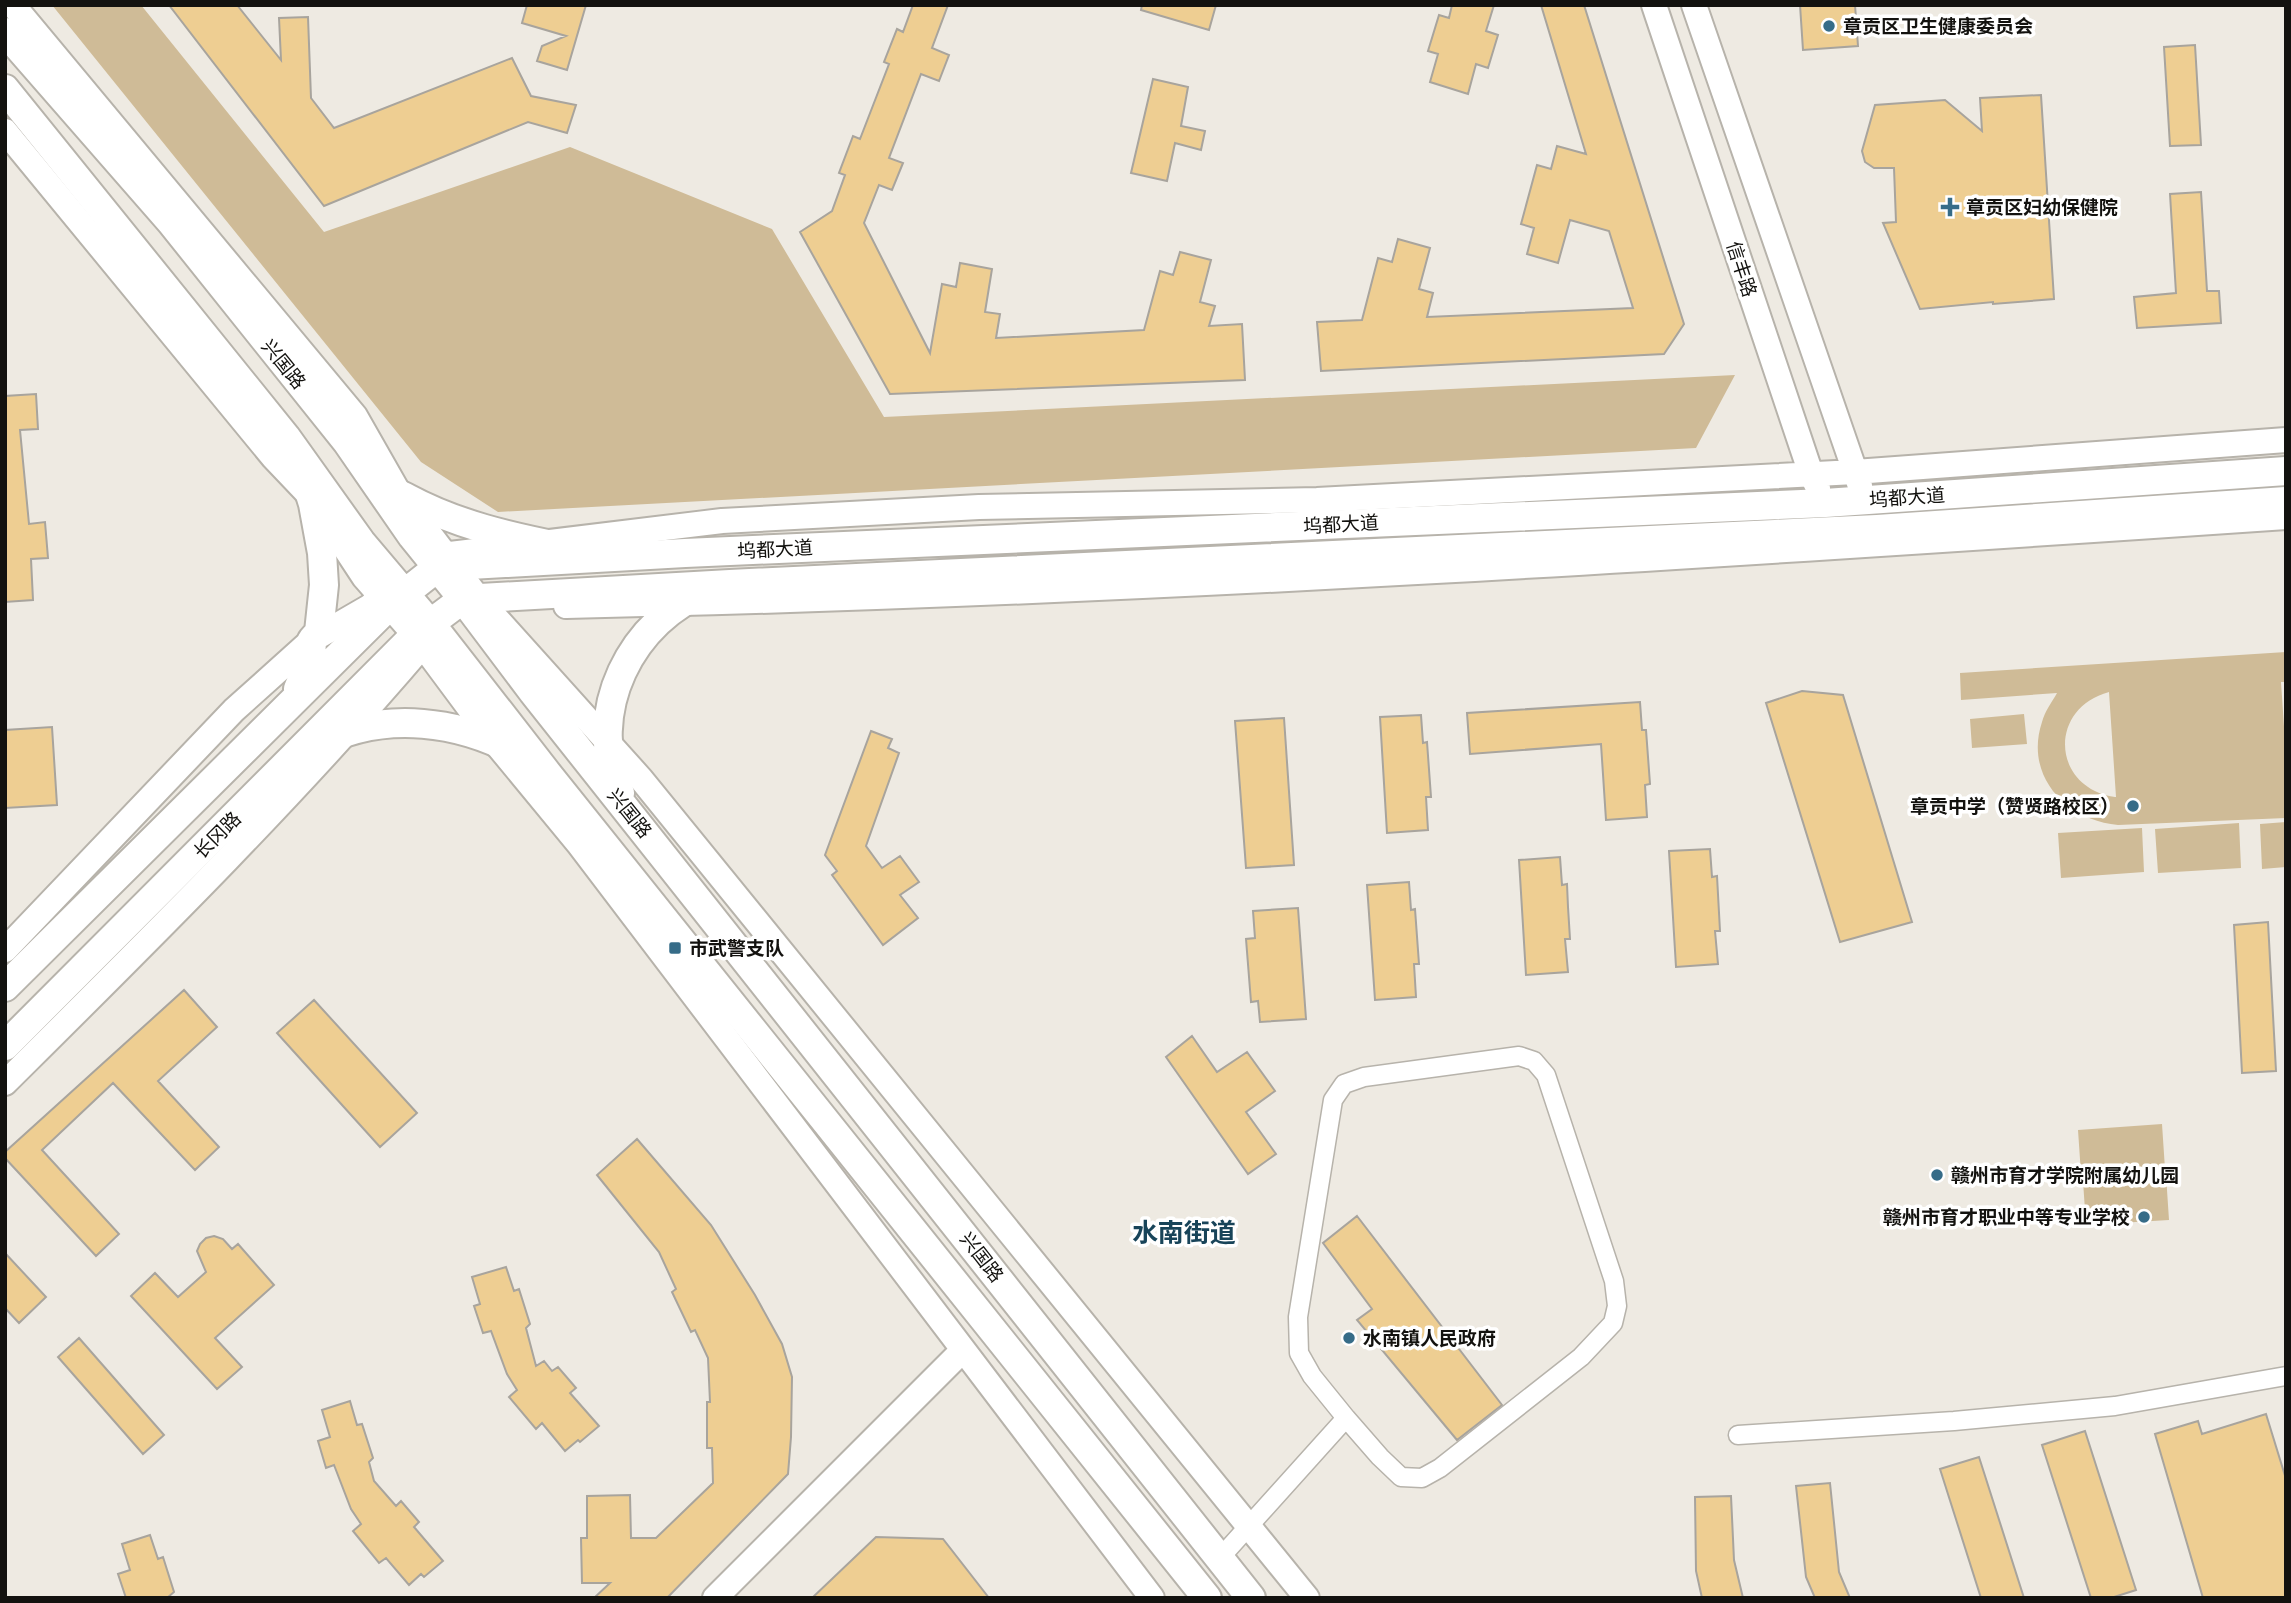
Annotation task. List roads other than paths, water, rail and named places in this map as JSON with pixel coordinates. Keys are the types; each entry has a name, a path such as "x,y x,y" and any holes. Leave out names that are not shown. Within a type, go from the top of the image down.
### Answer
{"main road":[{"name":"兴国路","path":"5,32 171,222 347,442 412,536 441,561 475,604 533,692 1251,1598"},
{"name":"兴国路","path":"5,89 286,438 360,542 393,595 547,773 1207,1598"},
{"path":"286,438 298,458 312,498 324,577 319,632 312,640 311,658 288,708"},
{"path":"347,442 384,487 454,519 491,532 607,553 685,553"},
{"name":"坞都大道","path":"441,561 685,553 1825,503 2286,471"},
{"name":"坞都大道","path":"475,604 730,584 1877,529 2286,501"},
{"path":"5,987 288,708 393,595 441,561"},
{"path":"627,808 612,768 608,744 611,705 625,664 651,627 681,604 708,590 730,584"},
{"path":"426,634 475,604"},
{"name":"长冈路","path":"5,1046 295,757 426,634"},
{"path":"295,757 318,744 348,733 395,724 422,723 467,731 493,740 547,773"}],"street":[{"path":"12,5 355,416 441,561 540,543 722,521 979,507 1317,499 1855,472 2286,440"},
{"name":"信丰路","path":"1654,5 1811,474 1837,530"},
{"name":"信丰路","path":"1694,5 1877,529"},
{"path":"5,131 273,457 312,498 365,577 393,595"},
{"path":"475,604 681,604 1335,577 2286,517"},
{"path":"5,950 234,710 312,640 393,595"},
{"path":"475,604 650,790 1250,1524 1307,1598"},
{"path":"5,1083 297,788 348,733 426,634 493,740 578,842 1152,1598"},
{"path":"1519,1056 1534,1061 1546,1075 1614,1281 1618,1306 1613,1323 1581,1357 1440,1468 1422,1478 1401,1477 1346,1418 1312,1376 1299,1353 1298,1317 1333,1100 1344,1084 1364,1077 1519,1056"},
{"path":"715,1598 963,1350"},
{"path":"1738,1435 1954,1422 2115,1406 2286,1376"},
{"path":"1220,1558 1346,1418"}],"place":[{"name":"章贡区卫生健康委员会","path":"1829,26"},
{"name":"章贡区妇幼保健院","path":"1950,207"},
{"name":"章贡中学（赞贤路校区）","path":"2133,806"},
{"name":"市武警支队","path":"675,948"},
{"name":"赣州市育才学院附属幼儿园","path":"1937,1175"},
{"name":"赣州市育才职业中等专业学校","path":"2144,1217"},
{"name":"水南镇人民政府","path":"1349,1338"}],"district":[{"name":"水南街道","path":"1184,1233"}]}
